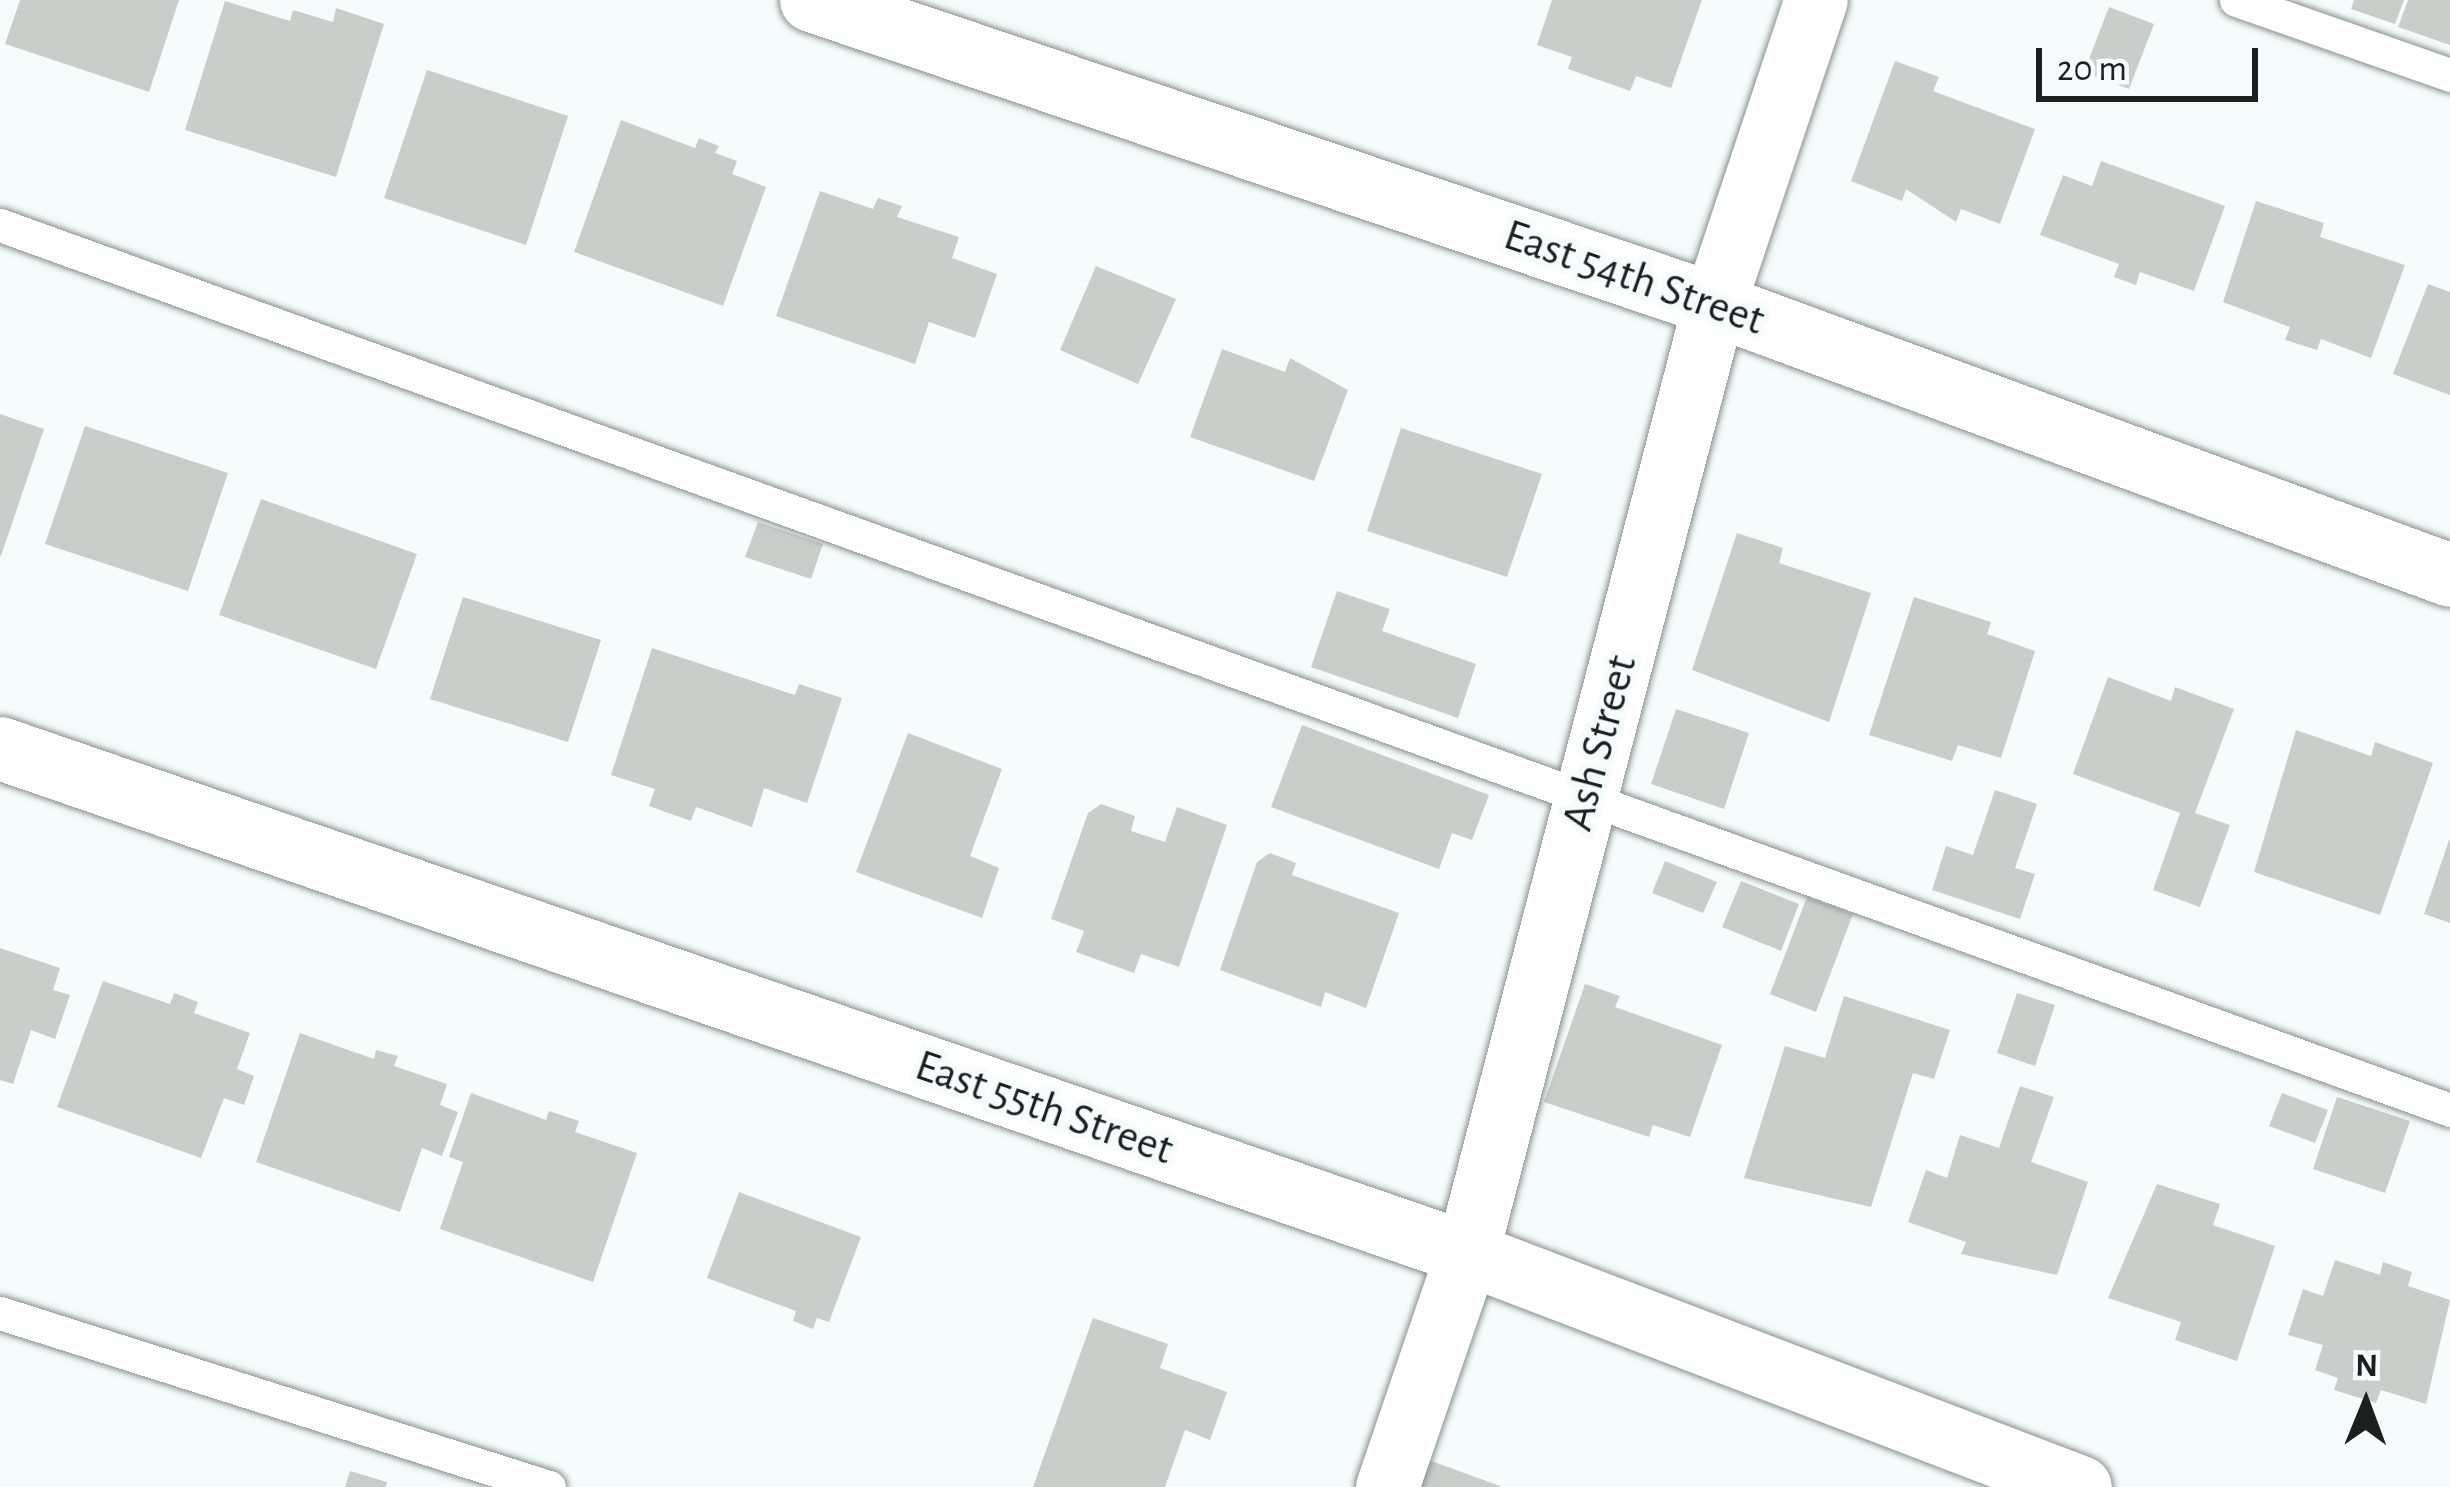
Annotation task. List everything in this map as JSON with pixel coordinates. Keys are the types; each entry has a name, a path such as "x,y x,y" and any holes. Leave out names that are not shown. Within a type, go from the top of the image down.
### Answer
{"street":[{"name":"East 54th Street","path":"811,0 1714,304 2450,574"},
{"name":"Ash Street","path":"1387,1487 1467,1252 1714,304 1816,0"},
{"name":"East 55th Street","path":"0,748 1467,1252 2080,1487"}],"lane":[{"path":"2236,0 2450,75"},
{"path":"0,225 2450,1110"},
{"path":"0,1313 548,1487"}],"building":[{"path":"20,0 179,0 149,92 5,44"},
{"path":"1552,0 1702,0 1671,88 1636,76 1630,91 1568,69 1572,57 1537,45"},
{"path":"2354,0 2404,0 2395,24 2351,9"},
{"path":"2408,0 2450,0 2450,45 2398,27"},
{"path":"225,1 290,21 293,10 333,22 336,8 384,24 336,177 185,130"},
{"path":"2109,7 2154,24 2129,89 2084,72"},
{"path":"1895,61 1939,77 1933,91 2035,129 2000,224 1961,209 1956,222 1906,189 1902,201 1851,181"},
{"path":"427,70 568,116 526,245 384,198"},
{"path":"621,120 695,148 699,138 719,146 715,153 737,161 732,174 766,187 723,306 574,252"},
{"path":"2101,161 2225,206 2194,291 2140,272 2136,285 2114,277 2119,264 2040,235 2063,175 2092,186"},
{"path":"820,191 873,209 878,198 902,206 897,217 959,237 952,258 997,274 975,338 929,322 915,364 776,316"},
{"path":"2256,201 2324,223 2320,237 2405,265 2371,358 2321,339 2317,350 2285,340 2290,327 2223,302"},
{"path":"1096,266 1176,299 1138,384 1060,350"},
{"path":"2428,284 2450,292 2450,395 2393,374"},
{"path":"1222,349 1285,372 1290,358 1348,390 1314,481 1190,437"},
{"path":"0,414 44,429 1,556 0,556"},
{"path":"85,426 228,473 188,591 45,544"},
{"path":"1401,428 1542,474 1507,577 1367,531"},
{"path":"261,499 417,554 376,669 219,615"},
{"path":"758,522 823,544 811,579 745,557"},
{"path":"1737,533 1783,548 1779,563 1871,593 1829,722 1692,670"},
{"path":"1337,591 1390,609 1382,631 1476,664 1458,718 1311,667"},
{"path":"463,597 601,640 568,742 430,699"},
{"path":"1914,597 1991,622 1987,634 2035,651 2001,758 1958,745 1952,761 1869,735"},
{"path":"652,648 795,695 799,684 842,698 807,803 764,788 752,827 696,807 691,821 649,806 655,789 611,775"},
{"path":"2108,677 2171,701 2175,687 2234,709 2195,813 2230,825 2200,907 2153,890 2180,813 2073,774"},
{"path":"1676,709 1749,733 1724,809 1651,784"},
{"path":"1302,725 1489,795 1472,840 1452,833 1439,869 1271,807"},
{"path":"2296,730 2371,756 2375,742 2433,763 2380,915 2254,872"},
{"path":"908,733 1002,769 970,856 999,868 982,918 856,872"},
{"path":"1995,790 2037,804 2015,868 2035,874 2020,919 1932,890 1946,846 1973,855"},
{"path":"1101,804 1135,816 1131,831 1165,842 1177,807 1227,825 1179,967 1141,954 1134,973 1076,952 1084,931 1051,919 1088,813"},
{"path":"2450,840 2450,923 2424,914"},
{"path":"1270,853 1296,863 1292,875 1399,913 1366,1008 1325,992 1321,1007 1220,970 1257,862"},
{"path":"1665,861 1717,882 1703,913 1652,893"},
{"path":"1741,881 1799,904 1781,951 1722,927"},
{"path":"1807,897 1853,914 1816,1012 1770,994"},
{"path":"0,948 60,968 53,990 70,995 55,1039 31,1030 13,1084 0,1080"},
{"path":"103,981 170,1004 174,993 198,1002 194,1013 250,1033 237,1069 254,1076 244,1105 224,1098 201,1158 57,1107"},
{"path":"1585,984 1620,996 1615,1007 1722,1045 1690,1137 1653,1125 1649,1137 1544,1102"},
{"path":"2017,993 2055,1005 2035,1066 1997,1053"},
{"path":"1844,996 1950,1030 1934,1079 1913,1073 1871,1207 1744,1178 1785,1046 1825,1058"},
{"path":"300,1033 374,1059 376,1050 398,1056 394,1066 447,1084 440,1105 458,1112 442,1156 422,1148 400,1212 256,1162"},
{"path":"2020,1086 2054,1097 2031,1162 2088,1182 2057,1275 1961,1254 1966,1242 1908,1222 1926,1170 1947,1178 1960,1135 1999,1148"},
{"path":"471,1093 546,1120 549,1111 579,1121 575,1132 637,1153 593,1282 440,1229 463,1162 449,1157"},
{"path":"2282,1093 2328,1110 2315,1143 2269,1126"},
{"path":"2337,1097 2410,1121 2385,1193 2313,1169"},
{"path":"2157,1184 2220,1204 2213,1225 2275,1246 2237,1361 2175,1340 2181,1322 2108,1298"},
{"path":"739,1192 861,1237 829,1322 817,1318 813,1329 793,1321 796,1311 707,1278"},
{"path":"2335,1260 2380,1275 2383,1262 2412,1272 2408,1286 2450,1300 2426,1404 2381,1390 2376,1403 2334,1390 2338,1378 2315,1370 2323,1345 2288,1335 2303,1289 2323,1296"},
{"path":"1093,1318 1168,1344 1160,1368 1227,1392 1210,1440 1185,1430 1165,1487 1033,1487"},
{"path":"1426,1459 1500,1486 1500,1487 1415,1487"},
{"path":"350,1471 387,1482 386,1487 345,1487"}]}
